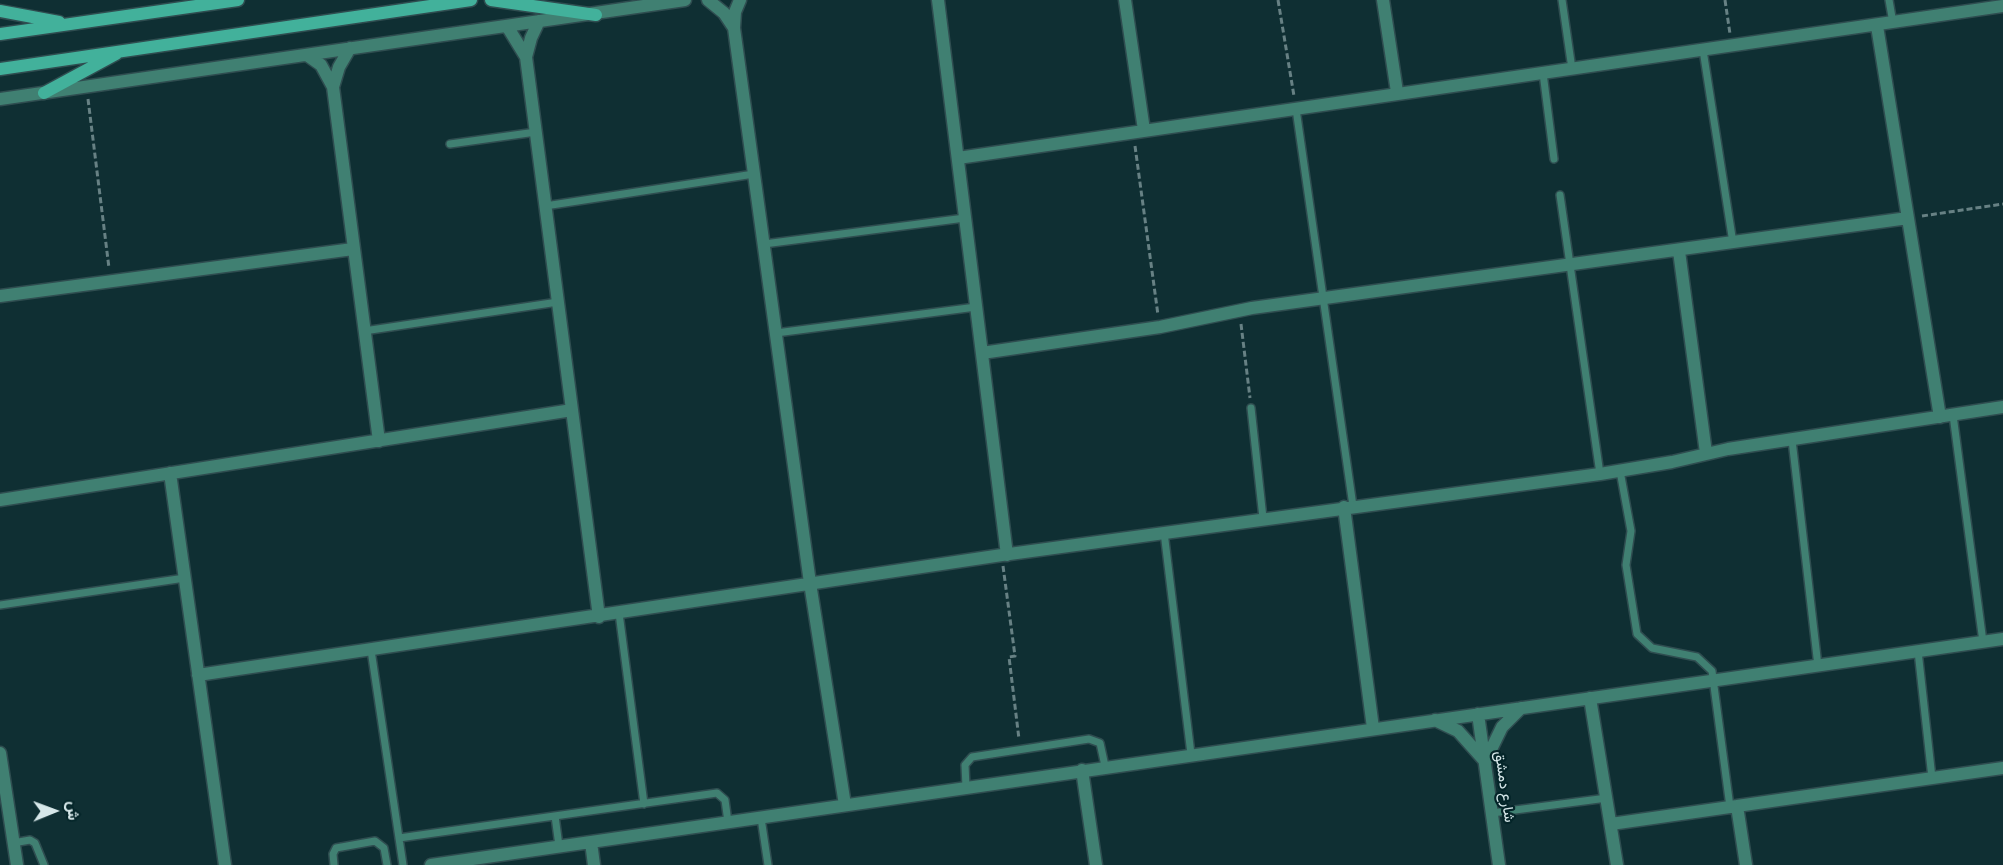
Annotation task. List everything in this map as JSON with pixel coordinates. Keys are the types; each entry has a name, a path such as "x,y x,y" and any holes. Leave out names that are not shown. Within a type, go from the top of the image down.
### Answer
{"main road":[{"path":"0,34 238,0"},
{"path":"0,69 471,0"},
{"path":"491,0 596,15"},
{"path":"0,11 69,24"},
{"path":"44,93 124,50"}],"street":[{"path":"0,99 539,21 596,15 685,0"},
{"path":"708,0 724,13 734,28"},
{"path":"740,0 735,12 734,28 810,583 845,805"},
{"path":"938,0 982,353 1004,555"},
{"path":"1125,0 1138,131"},
{"path":"1383,0 1397,92"},
{"path":"958,158 1397,92 1877,26 2003,6"},
{"path":"539,21 526,57 599,617"},
{"path":"507,26 526,57"},
{"path":"1877,26 1908,218 1947,416"},
{"path":"333,87 339,67 350,48"},
{"path":"308,55 321,65 333,87 379,441"},
{"path":"982,353 1160,327 1240,311 1908,218"},
{"path":"0,296 353,249"},
{"path":"1679,251 1706,453"},
{"path":"198,675 1164,532 1620,471 1706,453 2003,407"},
{"path":"0,500 572,410"},
{"path":"170,473 225,865"},
{"path":"1348,507 1373,728"},
{"path":"431,865 1105,766 2003,639"},
{"path":"1590,698 1617,865"},
{"path":"1485,763 1502,727 1521,708"},
{"name":"شارع دمشق","path":"1478,714 1499,865"},
{"path":"1434,720 1458,731 1478,751 1485,763"},
{"path":"0,753 16,865"},
{"path":"1611,825 2003,768"},
{"path":"1083,770 1096,865"},
{"path":"1733,807 1746,865"},
{"path":"591,842 594,865"}],"lane":[{"path":"1562,0 1572,69"},
{"path":"1889,0 1893,23"},
{"path":"1703,50 1733,243"},
{"path":"1543,73 1554,159"},
{"path":"1296,109 1323,299 1348,507"},
{"path":"450,144 536,132"},
{"path":"545,206 754,174"},
{"path":"1560,195 1599,474"},
{"path":"764,244 965,218"},
{"path":"364,331 558,302"},
{"path":"776,333 976,307"},
{"path":"1251,408 1263,519"},
{"path":"1947,416 1983,642"},
{"path":"1792,440 1818,666"},
{"path":"1620,471 1632,531 1626,565 1637,634 1652,648 1697,657 1706,663 1714,681 1733,807"},
{"path":"1164,532 1191,754"},
{"path":"0,605 184,578"},
{"path":"619,614 644,804"},
{"path":"371,650 403,865"},
{"path":"1918,651 1932,778"},
{"path":"966,787 965,765 972,757 1021,749 1094,739 1100,743 1105,766"},
{"path":"399,838 717,793 725,800 728,822"},
{"path":"1492,813 1606,798"},
{"path":"555,816 559,846"},
{"path":"761,818 768,865"},
{"path":"13,843 30,840 35,843 44,865"},
{"path":"334,865 333,854 339,847 375,841 384,848 387,865"}],"path":[{"path":"1278,0 1296,109"},
{"path":"1725,0 1732,46"},
{"path":"86,86 111,282"},
{"path":"1138,131 1160,327"},
{"path":"1908,218 2003,204"},
{"path":"1240,311 1251,408"},
{"path":"1004,555 1015,656 1009,657 1021,749"}]}
